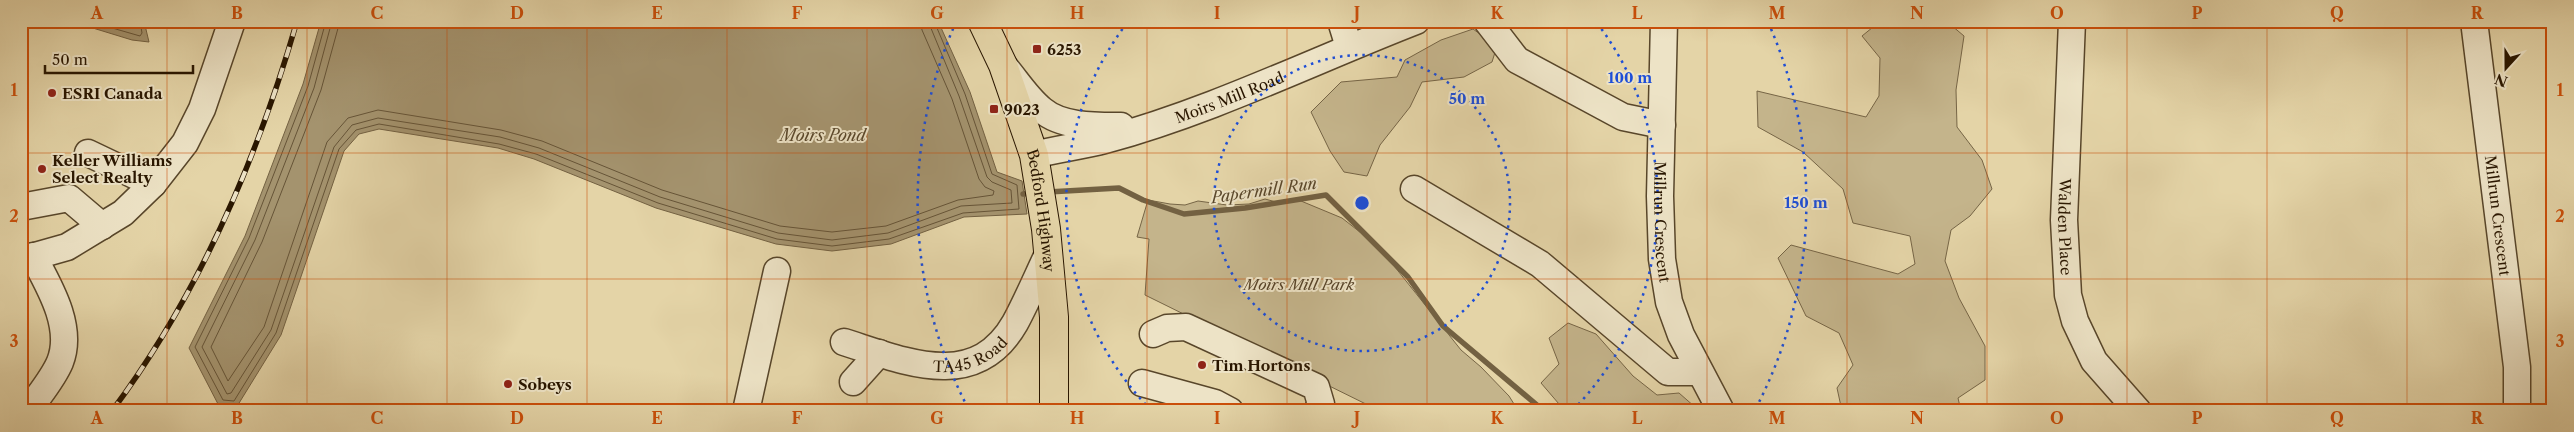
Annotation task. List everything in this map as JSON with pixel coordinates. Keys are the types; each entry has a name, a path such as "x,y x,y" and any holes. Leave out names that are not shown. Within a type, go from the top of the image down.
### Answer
{"main road":[{"name":"Bedford Highway","path":"982,21 1003,65 1035,166 1047,242 1054,317 1054,411"}],"street":[{"path":"28,411 59,363 65,345 60,316 47,282 27,258 67,247 123,212 153,184 185,142 202,109 232,21"},
{"path":"1341,21 1349,47"},
{"name":"Moirs Mill Road","path":"1035,166 1244,92 1349,47 1416,21"},
{"path":"1487,21 1517,60 1623,117 1662,125"},
{"name":"Millrun Crescent","path":"1664,21 1662,259 1669,302 1681,335 1721,411"},
{"name":"Walden Place","path":"2072,21 2064,220 2068,295 2075,321 2094,361 2138,411"},
{"name":"Millrun Crescent","path":"2474,21 2518,367 2516,411"},
{"path":"1003,65 1042,111 1066,122 1096,126 1149,126"},
{"path":"88,153 153,184"},
{"path":"1414,189 1540,264 1668,372 1699,372"},
{"path":"21,207 69,198 102,226"},
{"name":"TA45 Road","path":"844,342 879,353 942,368 960,366 976,360 995,347 1014,325 1047,242"},
{"path":"746,411 777,271"},
{"path":"1154,334 1167,328 1186,327 1316,387 1321,404 1317,411"},
{"path":"853,382 879,353"},
{"path":"1142,383 1214,404 1230,411"}],"green space":[{"path":"1878,23 1951,25 1964,36 1956,90 1957,127 1982,160 1992,189 1970,216 1951,230 1945,261 1959,298 1985,346 1985,380 1958,398 1961,411 1842,411 1837,388 1853,365 1839,333 1806,316 1778,258 1791,245 1898,274 1915,264 1910,236 1853,223 1843,189 1803,152 1758,127 1757,91 1866,117 1879,96 1880,58 1862,36"},
{"path":"1473,29 1497,46 1492,62 1464,77 1422,82 1410,107 1380,145 1367,176 1344,172 1330,151 1311,112 1341,82 1397,77 1405,60 1441,40"},
{"name":"Moirs Mill Park","path":"1265,199 1276,202 1301,201 1342,218 1379,247 1461,350 1481,367 1509,396 1514,404 1515,411 1380,411 1145,295 1149,239 1137,237 1148,200 1185,205 1198,201 1227,205 1249,204"},
{"path":"1568,323 1596,334 1633,376 1657,395 1679,393 1695,407 1695,411 1565,411 1541,383 1559,364 1549,338"}],"water":[{"path":"70,21 144,21 149,42 132,40"},
{"name":"Moirs Pond","path":"321,21 938,21 970,92 997,172 1022,181 1027,214 964,217 891,244 832,251 776,244 656,208 534,159 498,148 379,129 359,134 344,151 281,335 236,408 218,404 189,348 245,236 303,84"}],"waterway":[{"name":"Papermill Run","path":"1048,192 1119,188 1143,200 1184,214 1245,208 1326,195 1408,277 1443,326 1544,411"},
{"name":"Papermill Run","path":"1023,194 1034,193"}],"railway":[{"path":"112,411 172,320 222,224 244,175 263,124 297,21"}],"place":[{"name":"6253","path":"1037,49"},
{"name":"ESRI Canada","path":"52,93"},
{"name":"9023","path":"994,109"},
{"name":"Keller Williams Select Realty","path":"42,169"},
{"name":"Tim Hortons","path":"1202,365"},
{"name":"Sobeys","path":"508,384"}]}
